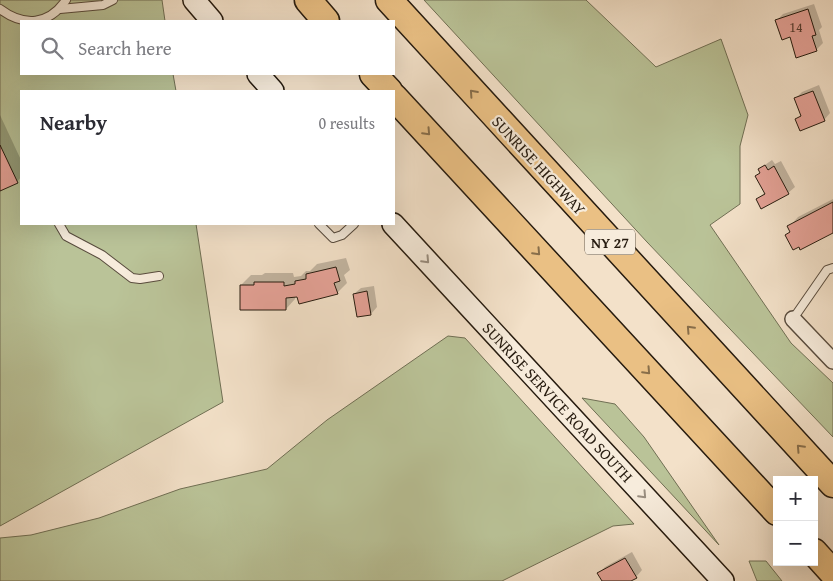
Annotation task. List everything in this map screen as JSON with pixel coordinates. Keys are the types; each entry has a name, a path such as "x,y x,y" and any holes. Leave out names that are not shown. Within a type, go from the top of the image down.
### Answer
{"highway":[{"path":"308,0 325,20"},
{"name":"SUNRISE HIGHWAY","path":"389,0 833,484"},
{"path":"374,75 388,90"},
{"path":"395,98 773,508"},
{"path":"818,556 833,573"}],"main road":[{"path":"194,0 211,20"},
{"name":"SUNRISE SERVICE ROAD SOUTH","path":"394,225 722,581"}],"street":[{"path":"793,319 833,361"}],"lane":[{"path":"39,20 49,17 60,9 66,0"},
{"path":"60,9 103,5 113,0"},
{"path":"0,9 10,17 20,20"},
{"path":"60,225 66,236 102,255 132,278 140,280 159,276"},
{"path":"321,225 333,238 342,235 353,225"},
{"path":"793,319 828,270 833,268"}],"green space":[{"path":"0,0 162,0 165,20 20,20 20,75 173,75 176,90 20,90 20,225 196,225 223,402 0,526"},
{"path":"424,0 586,0 656,67 721,39 748,115 740,146 740,204 710,225 791,343 833,383 833,437 647,242"},
{"path":"448,336 465,338 634,524 613,526 502,581 0,581 0,538 31,535 99,518 180,489 267,469 327,420"},
{"path":"582,398 615,404 644,437 719,545"},
{"path":"749,561 766,561 782,581 757,581"}],"building":[{"path":"808,9 816,35 812,36 817,51 796,58 790,37 782,40 775,20"},
{"path":"813,91 825,121 800,131 795,119 801,116 794,98"},
{"path":"0,145 18,183 0,191"},
{"path":"765,165 768,170 774,166 789,194 761,209 756,199 765,194 755,176 760,173 758,169"},
{"path":"833,202 833,233 800,250 799,247 793,250 785,235 790,232 787,226"},
{"path":"336,267 340,281 334,283 338,294 299,304 297,297 286,298 286,310 240,310 240,285 254,285 254,282 284,282 284,286 295,284 295,281 306,279 306,274"},
{"path":"367,291 371,315 357,317 353,294"},
{"path":"625,558 637,578 631,581 602,581 597,573"}]}
